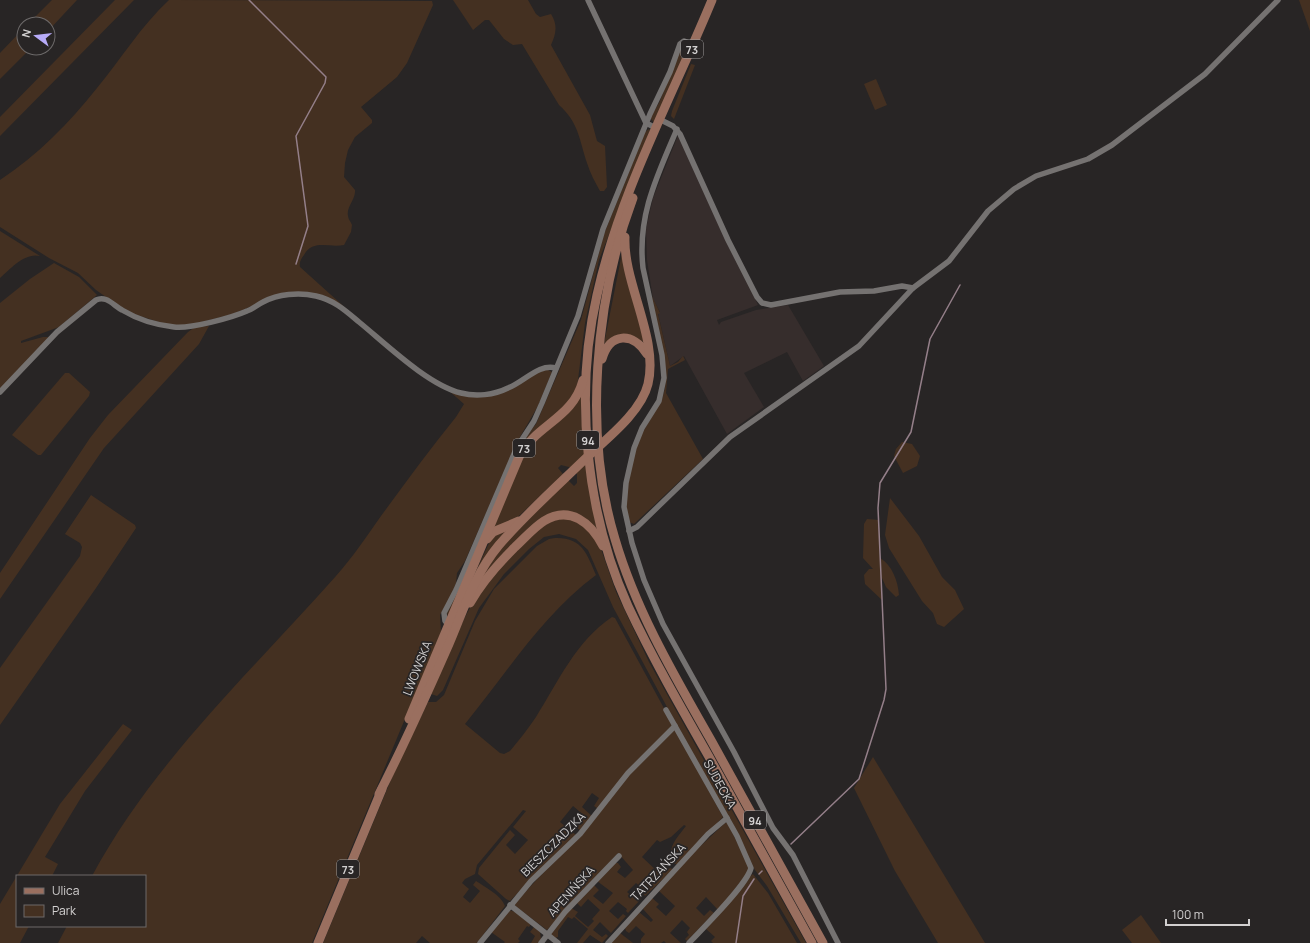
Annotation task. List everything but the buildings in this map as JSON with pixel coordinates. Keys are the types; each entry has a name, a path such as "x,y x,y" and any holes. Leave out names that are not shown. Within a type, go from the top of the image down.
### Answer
{"main road":[{"name":"73","path":"480,552 523,450 536,435 561,416 574,403 580,391 588,359 593,316 604,266 619,218 712,0"},
{"name":"73","path":"452,627 485,562 522,520 636,409 646,392 650,375 649,356 626,258 626,221 659,125"},
{"name":"94","path":"626,221 607,299 598,376 598,435 603,484 614,537 648,624 686,697 823,943"},
{"path":"598,376 605,349 613,340 619,338 631,339 639,343 649,356"},
{"name":"94","path":"588,359 586,401 588,448 595,495 612,564 628,605 652,652 812,943"},
{"path":"452,627 482,584 497,566 535,528 554,517 569,516 586,522 594,531 612,564"},
{"path":"480,552 493,532 522,520"},
{"name":"LWOWSKA","path":"318,943 380,794 417,716 480,552"}],"street":[{"path":"588,0 646,123"},
{"path":"629,531 636,527 730,437 860,346 913,288 949,260 988,211 1014,189 1036,176 1088,159 1112,145 1206,74 1278,0"},
{"path":"452,627 443,618 444,613 456,590 517,447 534,421 580,311 603,229 646,123 670,72 680,44 684,41 693,45"},
{"path":"646,123 677,129"},
{"path":"677,129 728,240 757,297 762,303 771,305 840,292 874,291 902,286 913,288"},
{"path":"677,129 652,190 642,224 641,254 662,355 664,378 659,401 642,428 634,448 626,483 624,507 629,531 644,580 663,624 734,752 773,828 793,855 838,943"},
{"path":"0,392 57,332 96,300 103,298 135,316 160,324 191,327 243,313 277,296 294,295 317,297 338,305 404,358 445,387 469,395 500,392 517,384 541,368 546,366 556,368"},
{"name":"SUDECKA","path":"666,710 748,856 752,868 724,905 689,943"},
{"name":"BIESZCZADZKA","path":"480,943 531,881 584,830 628,772 675,726"},
{"name":"TATRZAŃSKA","path":"608,943 708,834 727,818"},
{"name":"APENIŃSKA","path":"541,943 577,898 618,856"},
{"path":"510,905 558,943"}],"shaded area":[{"path":"679,133 758,305 717,320 719,325 721,322 756,310 788,305 824,366 803,381 787,352 744,373 764,407 727,434 684,356 670,366 658,313 660,312 653,299 647,260 646,229 653,198"}],"green space":[{"path":"52,0 77,0 56,22 56,16 36,16"},
{"path":"115,0 134,0 0,136 0,117"},
{"path":"169,0 432,1 433,5 407,63 397,77 361,107 372,120 372,123 355,137 348,150 345,163 344,177 355,190 348,213 348,218 352,225 351,232 344,245 322,245 312,247 308,250 300,262 300,267 350,312 331,299 280,294 233,314 190,325 168,325 134,314 116,304 96,290 78,273 49,258 0,227 0,180 27,160 64,126 106,77 149,21"},
{"path":"453,0 528,0 536,14 540,17 551,14 555,22 556,30 551,45 590,115 597,141 605,146 607,187 604,191 600,191 591,174 575,125 571,118 559,105 522,44 513,45 504,39 489,20 485,20 473,30"},
{"path":"1299,0 1310,0 1310,31"},
{"path":"16,36 16,56 23,56 0,79 0,53"},
{"path":"685,43 687,48 654,122 650,118 659,103 682,45"},
{"path":"691,64 695,65 674,119 671,116 672,111"},
{"path":"876,79 887,105 875,110 864,84"},
{"path":"649,129 650,130 599,260 585,323 577,388 570,402 527,439 448,616 447,613 520,443 536,424 581,320 604,234 645,132"},
{"path":"0,231 40,256 34,255 23,259 0,278"},
{"path":"622,253 645,343 636,338 606,342 604,344"},
{"path":"54,263 79,277 97,295 59,327 21,341 21,343 48,337 47,340 0,389 0,303 30,279"},
{"path":"652,296 660,313 658,314 670,366 678,362 683,356 685,360 668,369 666,393 703,459 634,524 629,522 626,507 626,493 637,442 662,399 665,388 666,375"},
{"path":"209,326 199,344 104,448 0,599 0,573 90,438 108,415 188,332 195,327"},
{"path":"546,369 552,372 538,406 517,442 465,561 457,573 456,583 452,594 440,615 441,632 312,943 58,943 66,927 146,927 146,875 93,875 117,834 144,794 205,719 342,569 456,417 464,404 448,390 485,396"},
{"path":"65,373 69,373 90,392 89,396 41,455 38,455 12,435"},
{"path":"581,395 585,463 597,529 594,526 550,515 471,594 499,548 568,480 574,486 577,483 577,474 569,467 561,465 558,468 563,474 520,515 514,520 492,529 523,455"},
{"path":"902,442 912,444 920,456 917,466 903,473 894,456 896,449"},
{"path":"91,495 135,525 136,528 0,725 0,668 80,556 82,547 80,543 65,534"},
{"path":"890,498 919,536 942,577 955,590 964,609 944,627 937,624 933,613 922,601 889,548 885,535"},
{"path":"567,518 587,526 601,549 616,592 649,662 806,943 801,943 767,886 755,870 613,607 588,550 576,539 559,534 544,537 529,549 504,574 479,608 443,690 437,696 431,694 463,621 488,580 528,538 546,525 559,519"},
{"path":"867,519 879,520 880,558 888,565 894,574 899,595 896,597 886,587 882,578 882,600 865,584 864,575 869,569 873,569 863,558 864,524"},
{"path":"506,531 476,571 491,539 495,535"},
{"path":"555,538 572,540 582,548 590,560 596,575 559,608 542,626 465,724 500,753 504,754 510,751 536,717 560,676 578,650 599,627 612,617 615,618 723,817 678,864 674,864 671,849 676,839 686,826 684,825 671,837 660,842 657,840 642,857 658,872 671,868 673,870 645,896 643,893 645,891 636,883 627,892 636,900 639,897 641,899 628,913 626,911 627,909 618,902 609,911 618,919 623,914 626,916 611,933 600,922 593,930 602,937 606,934 608,936 602,943 590,935 583,943 577,943 588,929 574,917 572,919 568,917 558,931 558,937 555,938 551,934 571,908 578,912 575,916 588,927 594,921 592,919 600,910 588,899 581,907 577,903 593,884 599,890 593,896 603,904 613,893 597,881 614,863 618,863 621,867 617,872 625,878 633,870 618,853 547,930 514,905 601,811 594,806 599,798 592,793 582,807 593,817 581,831 576,827 585,816 573,806 560,822 576,835 510,901 478,874 479,868 510,830 515,835 506,845 515,854 528,840 513,827 526,811 523,810 477,865 475,874 465,879 462,883 469,889 463,897 470,903 480,891 473,885 476,881 500,898 505,906 477,943 430,943 422,936 416,943 323,943 393,775 428,702 436,702 444,695 475,621 494,589 537,546 549,539"},
{"path":"123,724 132,730 85,791 45,857 58,864 52,875 17,875 60,804"},
{"path":"873,757 985,943 938,943 895,871 854,788"},
{"path":"725,823 728,823 750,870 718,910 706,897 696,908 704,916 710,910 714,913 687,941 685,939 689,935 687,932 690,928 682,920 670,933 681,943 666,943 664,941 661,943 641,943 641,939 645,934 636,926 629,933 626,931 625,928 639,912 651,922 653,920 643,909 652,898 659,904 656,907 666,916 675,906 659,891 688,858"},
{"path":"753,874 768,893 797,943 713,943 711,941 715,937 706,929 746,880"},
{"path":"16,877 16,927 28,927 20,943 0,943 0,904"},
{"path":"509,910 515,912 531,924 529,927 527,926 518,939 520,941 518,943 504,943 505,942 491,932"},
{"path":"1141,915 1161,943 1132,943 1122,930"},
{"path":"534,927 540,932 541,939 538,943 531,943 535,936 530,932"},
{"path":"620,933 633,943 611,943"}],"waterway":[{"path":"249,0 326,77 325,83 296,136 308,226 296,264"},
{"path":"791,844 859,779 884,700 886,689 878,508 880,483 911,432 930,339 960,285"},
{"path":"759,874 762,871"},
{"path":"736,943 743,896 754,879"}]}
